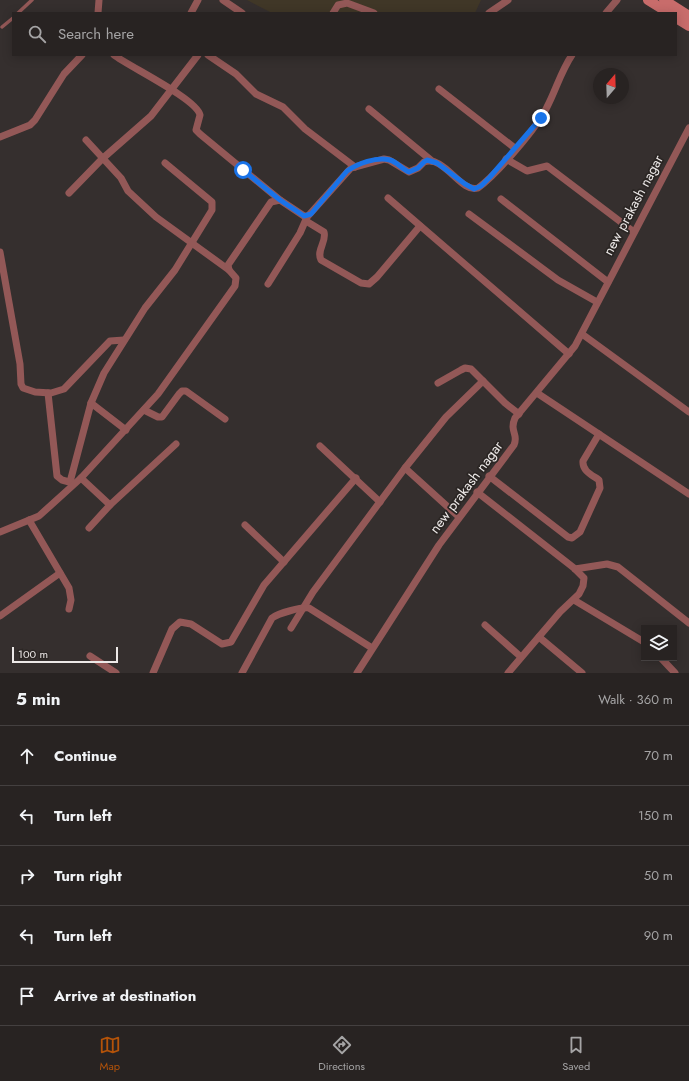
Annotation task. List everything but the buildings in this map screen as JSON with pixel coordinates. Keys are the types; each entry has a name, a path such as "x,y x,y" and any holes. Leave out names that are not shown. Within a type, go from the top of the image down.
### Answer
{"main road":[{"path":"648,0 670,4 689,16"},
{"path":"677,19 689,26"}],"street":[{"path":"98,12 99,0"},
{"path":"192,12 198,0"},
{"path":"223,0 241,12"},
{"path":"490,12 508,0"},
{"path":"607,12 617,0"},
{"path":"334,12 338,5 342,3 347,3 371,12"},
{"path":"0,137 30,125 35,120 64,74 81,56"},
{"path":"116,56 171,90 199,112 196,130 280,200 307,218 324,232 324,241 319,251 321,260 362,283 369,284 420,226"},
{"path":"69,193 102,159 151,116 197,56"},
{"path":"209,56 236,74 256,94 283,107 310,133 355,166"},
{"path":"370,109 432,161 474,189 481,186 541,118 572,56"},
{"path":"439,89 516,148"},
{"name":"new prakash nagar","path":"357,673 417,578 459,517 514,445 516,440 512,425 519,414 569,354 582,334 597,302 689,128"},
{"path":"0,532 44,512 73,483 81,478 164,387 185,354 235,286 236,278 229,270 191,244 156,217 128,191 121,178 86,140"},
{"path":"268,284 294,245 307,218 347,171 355,166 384,159 389,160 409,172 418,168 424,162 432,161"},
{"path":"506,159 527,171 547,166 634,232"},
{"path":"73,483 91,403 104,373 145,308 175,270 212,210 212,202 165,163"},
{"path":"388,198 569,354"},
{"path":"501,199 608,282"},
{"path":"229,270 228,265 230,261 243,245 268,206 276,200 280,200"},
{"path":"469,214 558,280 597,302"},
{"path":"0,252 20,364 21,384 28,391 48,393 57,392 72,383 110,341 124,340"},
{"path":"582,334 689,412"},
{"path":"438,383 465,368 475,372 505,403 519,414"},
{"path":"291,628 303,607 405,468 446,417 483,381"},
{"path":"144,410 158,418 162,416 182,391 186,391 225,419"},
{"path":"48,393 57,476 62,480 73,483"},
{"path":"537,393 689,494"},
{"path":"91,403 126,430"},
{"path":"489,476 568,537 572,538 580,532 600,488 599,480 582,466 582,461 599,434"},
{"path":"89,528 110,505 176,444"},
{"path":"320,446 380,502"},
{"path":"405,468 459,517"},
{"path":"81,478 110,505"},
{"path":"153,673 172,630 180,622 191,624 222,644 231,642 264,586 356,478"},
{"path":"477,492 576,569 584,578 583,586 574,600 521,657 512,672"},
{"path":"29,520 66,582 70,594 69,609"},
{"path":"245,524 284,562"},
{"path":"576,569 607,564 618,567 689,623"},
{"path":"0,616 60,572"},
{"path":"574,600 641,640"},
{"path":"242,673 272,618 276,615 303,607 309,608 372,648"},
{"path":"486,625 521,657"},
{"path":"539,637 582,673"},
{"path":"90,656 116,673"},
{"path":"664,661 675,673"}],"lane":[{"path":"19,12 32,0"},
{"path":"2,27 12,19"}],"shaded area":[{"path":"247,0 481,0 475,12 270,12"}],"route":[{"path":"243,170 280,200 304,216 311,214 351,168 384,159 396,163 409,172 418,168 427,160 432,161 442,166 470,188 474,189 481,186 490,177 535,127 541,118"}]}
